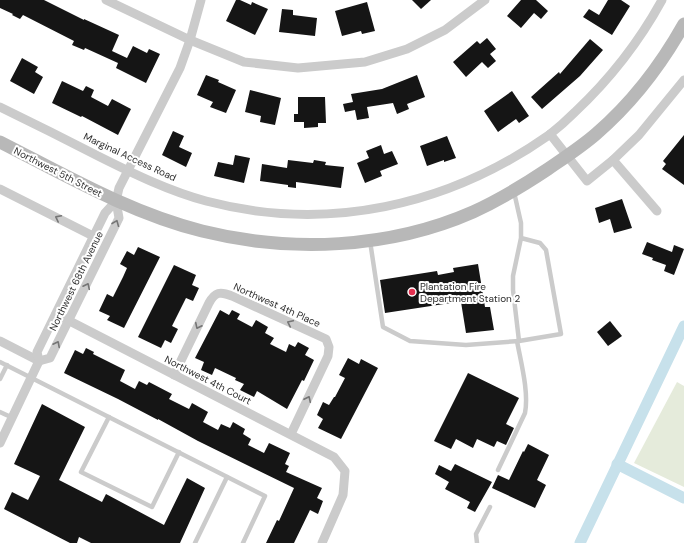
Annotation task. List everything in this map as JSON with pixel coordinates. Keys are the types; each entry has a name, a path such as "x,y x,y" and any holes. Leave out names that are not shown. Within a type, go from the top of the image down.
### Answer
{"street":[{"path":"106,0 190,40 244,62 298,68 365,62 407,49 445,30 485,0"},
{"name":"Northwest 68th Avenue","path":"39,361 50,358 119,218 116,201 119,188 180,68 190,40 201,0"},
{"name":"Marginal Access Road","path":"0,107 159,185 206,201 258,211 281,213 330,214 358,212 387,207 456,186 501,164 550,134 592,97 610,76 639,39 662,0"},
{"name":"Northwest 5th Street","path":"0,142 116,201 195,229 257,241 286,244 313,244 370,240 430,228 471,212 514,191 567,156 594,135 627,104 671,46 684,24"},
{"path":"550,134 587,181 613,160 639,135 684,80"},
{"path":"613,160 657,211"},
{"path":"0,189 93,236"},
{"name":"Northwest 68th Avenue","path":"0,443 39,361 37,352 104,213 116,201"},
{"name":"Northwest 4th Place","path":"174,375 212,297 218,293 232,296 326,339 329,347 328,356 291,434"},
{"name":"Northwest 4th Court","path":"56,314 334,457 345,471 343,496 322,543"},
{"path":"0,341 39,361"}],"lane":[{"path":"498,470 525,413 527,405 513,290 513,276 521,238 521,223 514,191"},
{"path":"370,240 383,327 410,341 466,345 518,341 560,334 546,250 540,243 521,238"},
{"path":"0,362 265,496 243,543"},
{"path":"0,379 7,365"},
{"path":"0,412 13,418"},
{"path":"109,417 81,472 152,507 179,452"},
{"path":"195,543 227,477"},
{"path":"477,543 476,534 490,507"}],"green space":[{"path":"677,382 684,386 684,487 634,463"}],"building":[{"path":"0,0 44,0 84,20 119,35 112,51 127,58 133,46 147,53 149,49 160,54 146,83 116,68 118,63 85,48 84,50 72,45 74,41 23,15 20,19 12,15 13,14 0,8"},
{"path":"236,0 240,0 251,5 252,2 268,9 255,35 226,21"},
{"path":"412,0 431,0 421,9"},
{"path":"521,0 536,0 548,11 541,19 534,13 521,28 507,16"},
{"path":"608,0 621,0 630,6 612,35 583,17 589,9 599,15"},
{"path":"367,2 375,31 362,34 361,31 342,36 335,11"},
{"path":"282,9 293,10 293,15 317,18 315,36 279,32"},
{"path":"487,38 496,49 490,54 496,61 488,68 482,62 466,77 453,62 477,41 480,44"},
{"path":"590,39 603,50 580,76 542,109 531,97 559,72 560,74"},
{"path":"22,58 38,67 35,72 43,77 34,94 10,81"},
{"path":"206,75 219,80 218,82 236,90 226,113 210,107 213,102 197,95"},
{"path":"417,75 425,97 407,104 409,109 397,114 393,103 367,107 369,118 357,120 355,110 345,112 343,104 353,102 351,94 382,89"},
{"path":"62,81 83,91 86,86 94,90 91,97 108,106 112,99 131,109 118,135 82,116 81,117 52,103"},
{"path":"250,90 281,98 275,125 260,122 261,116 245,112"},
{"path":"512,91 529,116 519,123 516,119 498,132 484,111"},
{"path":"298,97 325,97 326,123 318,123 318,127 304,128 304,122 294,122 294,114 298,114"},
{"path":"173,131 184,136 179,147 192,153 186,167 162,155"},
{"path":"684,135 684,185 662,169 666,164 663,161"},
{"path":"447,136 456,158 444,162 444,160 427,166 420,146"},
{"path":"381,145 384,154 392,151 398,164 380,171 382,176 365,183 357,163 369,158 366,151"},
{"path":"235,155 250,158 244,183 214,176 218,162 233,165"},
{"path":"288,160 313,163 314,160 326,162 325,165 344,167 341,188 296,182 296,188 288,187 288,185 260,181 262,164 287,168"},
{"path":"622,199 632,228 614,233 610,219 599,223 595,208"},
{"path":"647,242 672,252 674,245 684,249 674,275 664,271 666,265 652,260 653,258 642,254"},
{"path":"138,247 160,257 124,328 107,320 110,316 99,311 107,294 113,297 123,277 127,268 120,264 127,251 134,255"},
{"path":"478,264 485,307 490,307 494,330 466,333 461,302 385,313 380,280 437,271 438,275 454,272 453,268"},
{"path":"174,265 196,275 192,285 199,288 193,301 186,298 172,326 178,329 171,343 165,340 161,348 138,337"},
{"path":"220,310 229,315 232,310 240,314 237,319 252,327 256,320 268,327 265,333 274,338 270,344 286,352 289,344 295,347 298,342 309,348 305,355 314,360 304,381 302,380 287,409 257,391 254,397 240,390 244,384 235,380 236,378 215,368 212,375 201,370 204,362 195,358"},
{"path":"610,321 622,336 608,346 597,332"},
{"path":"86,348 94,352 93,354 125,370 120,381 135,389 139,381 147,385 149,382 172,394 169,399 189,409 192,403 208,412 203,422 218,430 221,424 230,428 233,422 245,429 243,434 251,439 248,445 264,453 269,443 290,453 285,464 289,466 286,472 322,488 317,498 323,501 318,514 310,510 294,543 266,543 277,520 279,521 294,488 64,373 75,350 83,354"},
{"path":"348,358 359,364 361,359 378,368 341,439 318,428 323,419 317,415 323,402 329,405 335,397 345,378 339,375"},
{"path":"468,373 519,398 506,424 514,428 506,445 497,441 494,447 477,439 473,448 456,439 451,449 434,441"},
{"path":"42,404 85,427 59,480 102,502 106,494 164,525 187,478 205,488 180,543 91,543 79,537 77,543 70,543 4,509 12,492 28,500 40,476 14,464"},
{"path":"528,444 549,455 537,480 546,485 535,508 492,488 498,475 509,480"},
{"path":"455,464 492,482 475,512 467,508 470,502 445,489 449,482 435,474 439,465 451,471"}],"waterway":[{"path":"580,543 684,326"},
{"path":"617,464 684,498"}],"place":[{"name":"Plantation Fire Department Station 2","path":"412,292"}]}
